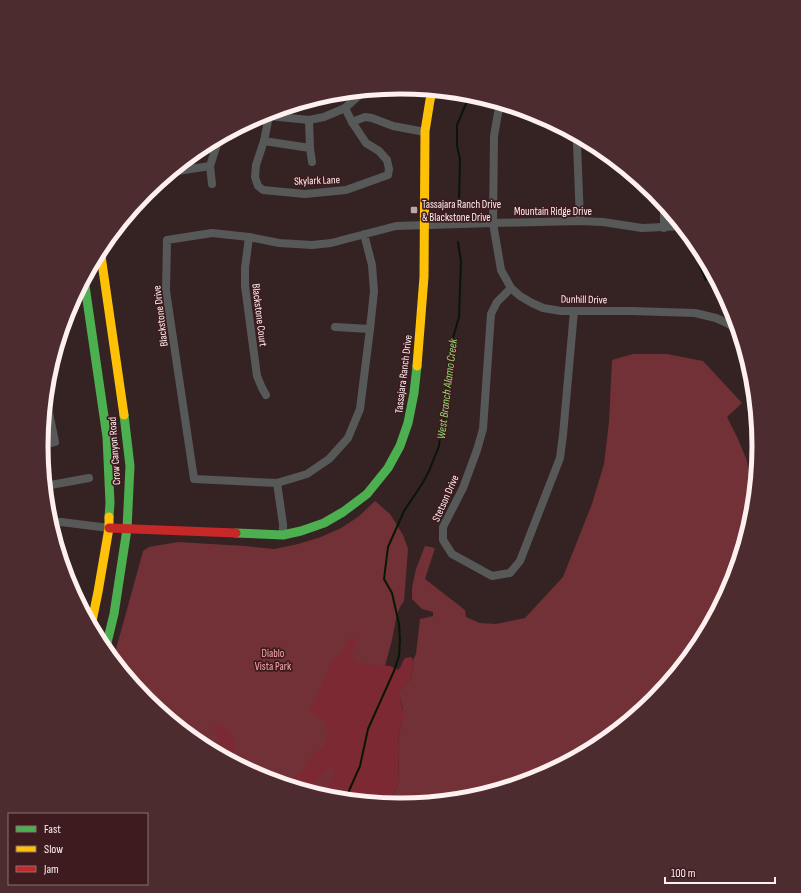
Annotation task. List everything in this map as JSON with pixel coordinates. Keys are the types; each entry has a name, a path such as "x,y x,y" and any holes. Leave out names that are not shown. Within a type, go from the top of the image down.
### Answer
{"main road":[{"name":"Tassajara Ranch Drive","path":"109,528 283,535 301,531 324,523 343,512 367,494 388,468 400,446 408,422 414,393 424,277 426,163 425,132 431,96"},
{"name":"Crow Canyon Road","path":"102,260 127,433 130,466 127,529 114,614 107,642"},
{"name":"Crow Canyon Road","path":"85,288 107,437 110,503 109,528 93,618"}],"street":[{"path":"278,116 309,120 329,115 345,108 358,97"},
{"name":"Skylark Lane","path":"266,121 264,141 256,164 255,177 258,186 263,190 305,194 346,190 388,175 389,169 388,160 379,151 366,142 352,122 345,108"},
{"name":"Dunhill Drive","path":"500,109 494,136 493,223 501,270 511,288 520,296 532,303 543,308 561,311 695,313 716,318 729,324"},
{"path":"352,122 365,117 393,126 425,132"},
{"path":"309,120 312,162"},
{"path":"264,141 310,148"},
{"path":"578,142 580,221"},
{"path":"212,184 210,166 217,146"},
{"path":"182,170 210,166"},
{"path":"664,212 664,228"},
{"name":"Mountain Ridge Drive","path":"424,226 580,221 603,222 642,228 676,227"},
{"name":"Blackstone Drive","path":"364,234 372,265 374,291 360,409 348,438 329,459 307,474 277,483 194,479 166,291 167,240 212,233 249,237 279,243 312,245 331,243 364,234 396,226 424,226"},
{"name":"Blackstone Court","path":"249,237 244,286 257,376 266,395"},
{"name":"Stetson Drive","path":"511,288 497,302 491,314 483,429 463,488 443,527 443,540 452,554 492,576 510,573 520,561 560,458 574,311"},
{"path":"335,327 370,329"},
{"path":"48,444 55,442 50,416"},
{"path":"50,485 89,478"},
{"path":"277,483 283,524 283,535"},
{"path":"57,523 61,522 109,528"}],"green space":[{"path":"633,354 667,354 703,361 742,403 727,417 747,461 751,484 750,493 741,538 717,602 694,642 666,679 633,712 596,740 577,752 535,772 492,787 447,796 392,799 398,784 398,736 402,723 403,709 400,698 400,690 411,679 414,663 413,660 416,654 420,619 433,616 433,612 422,609 412,599 412,588 416,569 425,546 435,548 425,579 465,610 466,617 480,623 496,624 525,618 563,577 592,504 604,464 609,422 612,360"},
{"name":"Diablo Vista Park","path":"375,501 390,514 403,535 408,549 404,601 397,614 392,640 368,729 334,792 309,787 266,772 224,752 205,740 168,712 151,696 135,679 115,653 143,551 149,547 178,542 274,549 321,537 341,528 358,517"}],"shaded area":[{"path":"696,254 710,278 705,281 696,260 693,257"},
{"path":"349,639 356,639 357,641 351,655 357,662 362,664 390,666 398,670 405,658 411,657 414,663 411,679 400,690 400,698 404,716 398,736 398,784 392,799 354,796 326,791 334,773 333,769 327,769 315,785 310,787 289,781 304,769 313,754 325,745 328,733 324,722 309,709 320,691 331,662 344,650"},
{"path":"220,724 227,730 234,740 235,758 222,751 215,726"}],"waterway":[{"name":"West Branch Alamo Creek","path":"459,201 460,159 457,146 457,125 467,101"},
{"name":"West Branch Alamo Creek","path":"348,795 360,766 368,729 394,671 399,656 399,624 392,593 384,579 388,547 404,511 429,471 439,446 445,415 445,395 453,363 452,341 459,317 461,261 458,242"}],"traffic: fast":[{"path":"85,288 107,437 110,503 109,517"},
{"path":"236,533 283,535 301,531 324,523 343,512 367,494 388,468 400,446 408,423 414,393 417,366"},
{"path":"107,642 114,614 127,529 130,466 124,415"}],"traffic: slow":[{"path":"417,366 424,277 425,131 431,96"},
{"path":"102,260 124,415"},
{"path":"93,618 109,528 109,517"}],"traffic: jam":[{"path":"109,528 236,533"}],"place":[{"name":"Tassajara Ranch Drive & Blackstone Drive","path":"414,210"}]}
